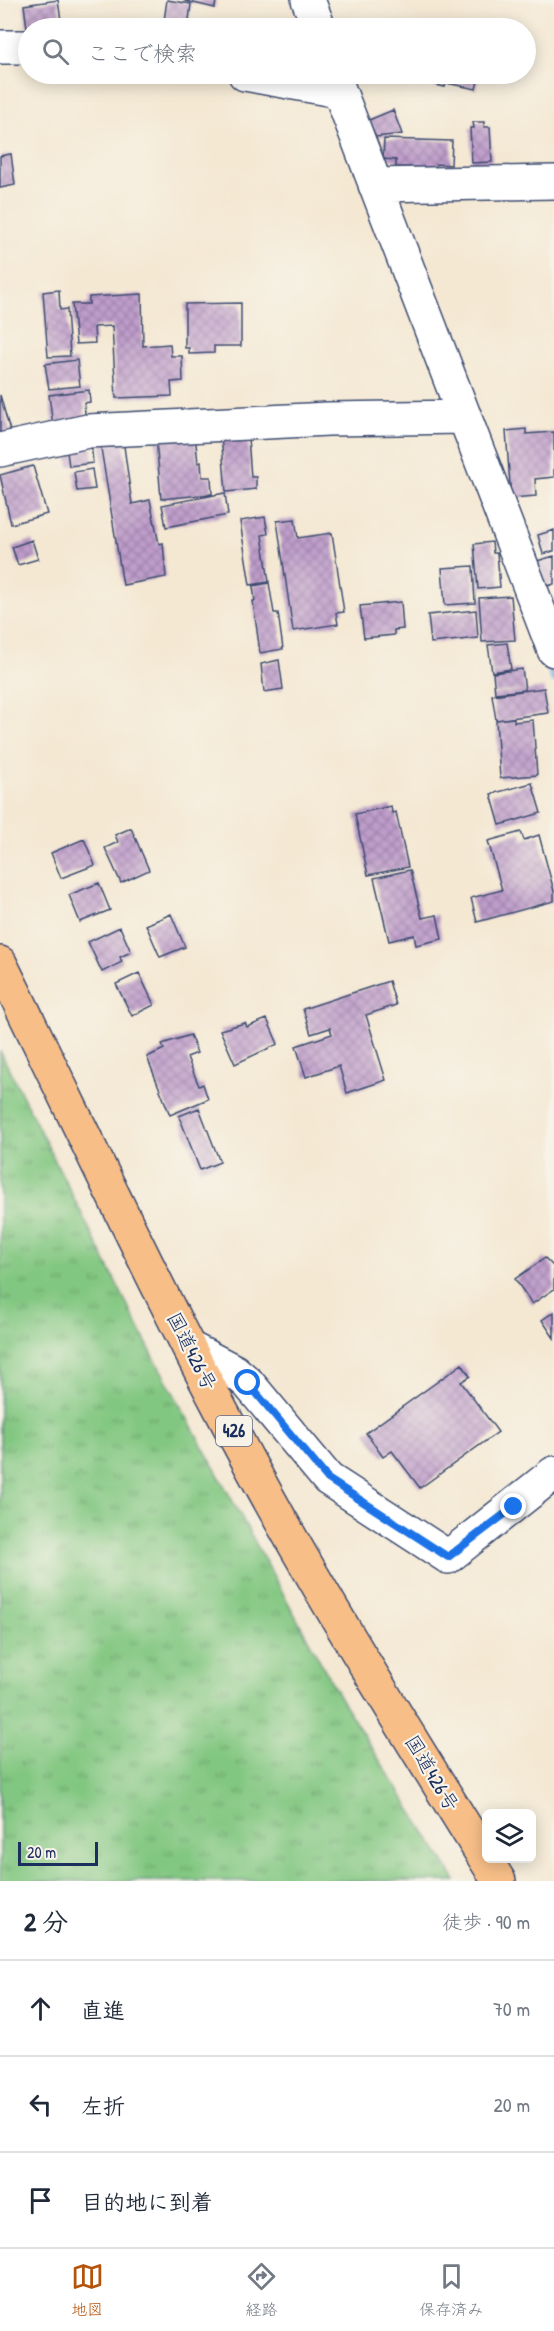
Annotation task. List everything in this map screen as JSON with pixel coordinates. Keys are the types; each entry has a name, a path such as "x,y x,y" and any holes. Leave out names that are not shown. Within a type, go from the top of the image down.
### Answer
{"highway":[{"name":"国道426号","path":"0,963 190,1348 317,1585 499,1881"}],"street":[{"path":"308,0 315,18"},
{"path":"0,47 18,47"},
{"path":"337,84 554,650"},
{"path":"375,185 554,182"},
{"path":"0,450 88,431 328,419 465,417"},
{"path":"190,1348 234,1371 248,1383 328,1479 448,1557 554,1473"}],"green space":[{"path":"0,1051 150,1350 342,1701 456,1881 0,1881"}],"building":[{"path":"58,0 61,18 26,18 24,5"},
{"path":"167,0 191,4 189,18 164,18"},
{"path":"216,0 215,8 185,1"},
{"path":"451,84 477,84 476,89"},
{"path":"393,110 402,134 375,137 369,120"},
{"path":"473,122 484,122 484,127 490,127 492,162 472,163 470,128 474,128"},
{"path":"384,139 452,141 451,165 436,164 436,168 396,167 396,160 383,159"},
{"path":"11,154 15,185 0,188 0,156"},
{"path":"59,290 60,310 67,309 70,356 48,357 43,292"},
{"path":"142,294 143,346 170,344 171,356 182,356 183,381 171,382 172,396 116,398 112,326 94,327 95,343 76,344 72,304 89,304 89,297"},
{"path":"241,303 241,346 214,346 214,353 189,354 189,348 185,348 185,304"},
{"path":"77,360 80,386 49,389 45,364"},
{"path":"89,390 90,402 84,403 86,422 53,426 49,395"},
{"path":"0,395 12,438 0,442"},
{"path":"526,429 526,434 554,432 554,477 535,479 536,496 511,498 506,431"},
{"path":"195,434 198,463 201,462 202,477 211,477 212,494 161,499 156,438"},
{"path":"221,435 248,438 251,477 256,477 256,489 226,492"},
{"path":"123,439 132,504 150,500 159,544 163,543 166,577 123,585 100,442"},
{"path":"91,442 93,463 69,466 66,445"},
{"path":"33,466 47,514 11,524 0,475"},
{"path":"92,469 95,489 77,491 74,472"},
{"path":"225,493 228,515 166,527 162,505"},
{"path":"265,517 268,534 262,535 269,582 250,585 240,521"},
{"path":"295,519 298,538 332,533 344,612 336,613 338,624 293,631 277,521"},
{"path":"554,530 554,551 543,554 538,535"},
{"path":"32,540 38,559 18,565 12,547"},
{"path":"492,542 493,553 497,553 500,587 478,589 474,544"},
{"path":"554,556 554,584 545,587 537,561"},
{"path":"473,566 475,603 445,605 442,568"},
{"path":"269,583 274,613 278,613 283,649 260,653 253,586"},
{"path":"511,596 515,640 482,642 479,598"},
{"path":"401,602 403,629 394,630 394,635 364,638 360,606"},
{"path":"476,610 478,638 431,643 428,615"},
{"path":"507,643 511,669 492,672 488,645"},
{"path":"279,660 283,689 264,692 261,664"},
{"path":"522,669 525,690 495,693 493,673"},
{"path":"544,688 548,713 496,720 492,695"},
{"path":"514,718 514,722 533,720 537,775 500,778 496,720"},
{"path":"532,783 541,813 500,825 491,794"},
{"path":"391,806 392,813 396,812 408,867 368,875 355,814"},
{"path":"131,828 149,870 121,883 105,848 118,842 115,835"},
{"path":"521,832 524,840 539,835 554,891 554,901 477,922 471,898 502,890 488,841"},
{"path":"84,839 95,865 61,878 51,853"},
{"path":"410,870 422,918 437,915 442,939 416,945 414,935 389,941 374,878"},
{"path":"99,883 110,910 80,922 69,895"},
{"path":"171,914 185,947 160,957 146,925"},
{"path":"120,927 131,952 120,957 122,962 102,972 88,942"},
{"path":"139,973 154,1005 132,1016 116,984"},
{"path":"389,981 396,1005 366,1015 386,1080 347,1093 339,1066 306,1077 296,1046 332,1034 330,1028 311,1034 303,1009"},
{"path":"267,1019 278,1044 235,1064 220,1030 245,1023 247,1027"},
{"path":"190,1035 197,1053 187,1057 199,1086 203,1084 208,1099 170,1115 147,1057 164,1049 162,1044"},
{"path":"199,1108 220,1162 200,1170 179,1116"},
{"path":"545,1258 554,1267 554,1289 532,1304 515,1279"},
{"path":"554,1312 554,1338 542,1320"},
{"path":"462,1364 470,1376 461,1382 498,1432 420,1488 392,1451 383,1457 366,1433"}],"waterway":[{"path":"545,654 554,679"}],"route":[{"path":"248,1383 328,1479 448,1557 514,1507"}]}
